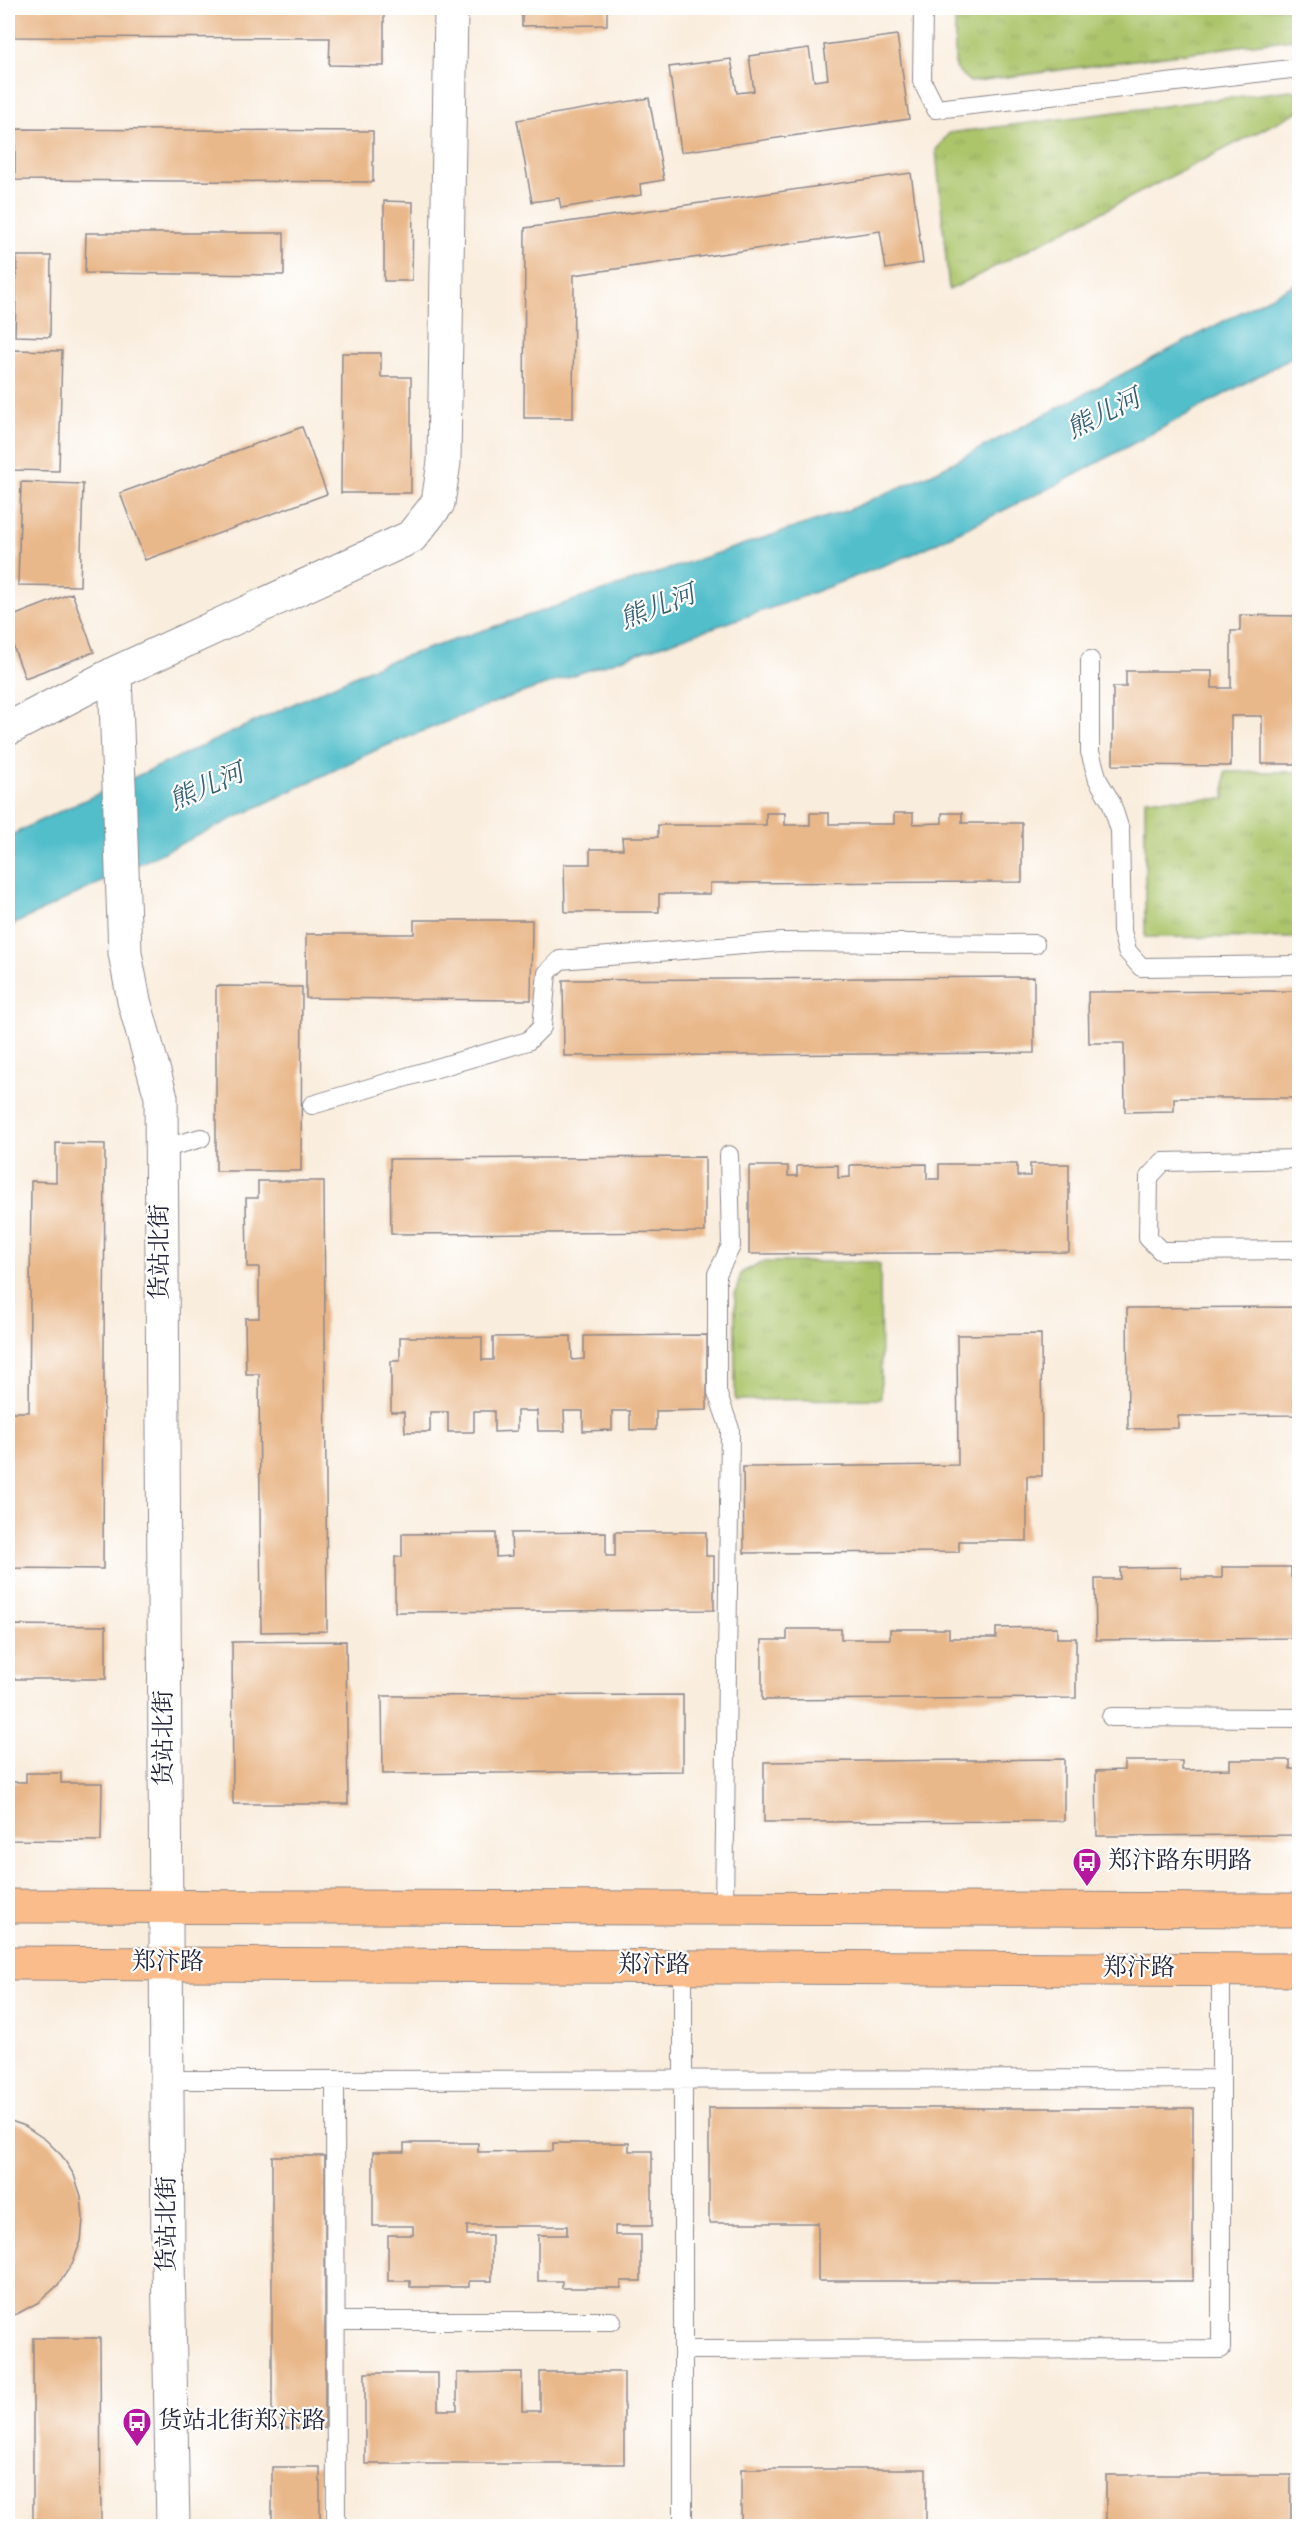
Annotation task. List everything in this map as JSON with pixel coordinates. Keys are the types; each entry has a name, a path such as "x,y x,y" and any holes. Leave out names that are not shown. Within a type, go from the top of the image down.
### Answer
{"main road":[{"path":"8,1906 1299,1910"},
{"name":"郑汴路","path":"8,1963 1299,1970"}],"street":[{"path":"8,729 115,673 411,537 438,503 444,462 451,8"},
{"name":"货站北街","path":"115,673 125,953 134,1001 161,1097 166,1964 173,2526"}],"lane":[{"path":"923,8 922,81 936,110 1299,68"},
{"path":"1090,660 1090,752 1098,780 1111,802 1120,830 1122,931 1127,951 1141,967 1299,965"},
{"path":"312,1105 528,1041 542,1027 547,973 560,960 781,942 1035,944"},
{"path":"161,1149 201,1138"},
{"path":"724,1908 730,1429 717,1392 717,1274 731,1246 729,1155"},
{"path":"1299,1159 1163,1162 1149,1177 1148,1238 1161,1251 1299,1250"},
{"path":"1111,1717 1299,1718"},
{"path":"682,1966 683,2526"},
{"path":"683,2350 1221,2349 1221,1969"},
{"path":"167,2080 1221,2079"},
{"path":"335,2080 336,2526"},
{"path":"336,2321 612,2321"}],"green space":[{"path":"955,8 1299,8 1299,38 970,82 955,68"},
{"path":"1291,90 1299,94 1299,111 949,290 936,150 949,133"},
{"path":"1225,772 1299,772 1299,938 1145,937 1145,799 1225,799"},
{"path":"762,1262 873,1262 880,1264 881,1399 735,1400 735,1295 741,1273"}],"water":[{"name":"熊儿河","path":"1299,282 1299,354 1060,483 913,554 794,600 501,700 378,749 8,927 8,837 35,823 378,665 848,510 937,471"}],"building":[{"path":"11,8 384,8 384,66 329,65 330,38 11,37"},
{"path":"522,8 607,8 607,25 522,26"},
{"path":"897,35 909,119 681,152 669,67 731,59 737,93 754,91 749,56 809,48 814,81 828,79 824,45"},
{"path":"649,98 664,180 640,184 641,195 561,208 559,198 532,202 517,120"},
{"path":"15,129 373,131 373,182 15,180"},
{"path":"911,173 923,263 886,269 880,231 574,275 573,418 524,418 525,228"},
{"path":"384,201 413,202 412,281 384,281"},
{"path":"86,233 284,233 284,275 85,273"},
{"path":"17,256 51,256 50,337 15,336"},
{"path":"11,350 62,351 59,471 9,470"},
{"path":"342,353 381,353 381,377 411,377 411,493 341,493"},
{"path":"302,427 327,494 145,560 120,493"},
{"path":"21,482 83,484 80,586 18,585"},
{"path":"72,593 94,652 25,678 8,632 8,618"},
{"path":"1240,615 1300,616 1300,764 1262,764 1262,716 1231,716 1231,766 1113,765 1113,687 1126,687 1126,671 1212,671 1212,688 1231,688 1231,631 1240,631"},
{"path":"766,813 785,813 785,825 810,825 810,813 829,813 829,824 894,824 894,813 913,813 913,824 942,823 942,813 962,813 962,823 1022,823 1022,882 710,883 710,894 659,894 659,912 565,912 564,864 590,864 590,849 623,849 622,837 658,837 658,825 766,825"},
{"path":"414,920 532,920 531,1000 306,998 306,934 414,934"},
{"path":"1034,977 1034,1053 564,1056 563,980"},
{"path":"216,986 302,987 301,1171 216,1171"},
{"path":"1300,991 1300,1098 1174,1098 1174,1111 1125,1112 1124,1043 1089,1043 1088,992"},
{"path":"56,1143 105,1144 103,1569 8,1568 8,1412 29,1412 31,1181 56,1182"},
{"path":"705,1157 705,1232 391,1234 390,1159"},
{"path":"927,1164 927,1179 939,1179 939,1164 1017,1164 1017,1176 1030,1176 1030,1164 1069,1164 1069,1252 749,1254 749,1166 788,1166 788,1176 797,1176 797,1166 838,1165 838,1178 850,1177 850,1165"},
{"path":"258,1181 324,1181 327,1631 261,1632 259,1374 246,1374 245,1318 259,1318 259,1267 247,1267 246,1198 258,1198"},
{"path":"1300,1307 1300,1415 1178,1416 1178,1428 1128,1429 1127,1308"},
{"path":"1041,1334 1042,1476 1027,1476 1027,1541 959,1541 959,1552 744,1553 743,1467 958,1465 957,1335"},
{"path":"707,1335 707,1410 656,1411 656,1430 630,1430 630,1411 612,1411 612,1430 583,1431 583,1411 564,1411 565,1431 538,1431 537,1411 517,1411 517,1431 494,1432 494,1411 474,1411 474,1432 448,1432 448,1412 430,1412 430,1432 405,1432 404,1412 391,1412 391,1361 400,1361 400,1337 482,1337 482,1360 493,1360 493,1337 571,1336 572,1360 584,1359 584,1336"},
{"path":"606,1532 606,1556 615,1556 615,1532 706,1532 706,1556 714,1556 714,1610 395,1612 395,1557 402,1557 402,1534 496,1533 496,1557 512,1556 511,1533"},
{"path":"1181,1567 1181,1578 1222,1578 1222,1567 1291,1567 1291,1577 1300,1577 1300,1638 1096,1640 1095,1579 1120,1579 1120,1568"},
{"path":"8,1625 106,1626 106,1679 8,1679"},
{"path":"1057,1627 1057,1638 1076,1638 1076,1698 762,1700 762,1640 787,1640 787,1629 841,1629 841,1639 890,1639 890,1629 949,1629 949,1638 996,1638 996,1628"},
{"path":"346,1641 348,1804 233,1804 232,1642"},
{"path":"683,1695 683,1771 383,1774 382,1696"},
{"path":"1064,1759 1064,1821 764,1822 764,1762"},
{"path":"1230,1760 1290,1760 1290,1769 1300,1769 1300,1835 1097,1836 1096,1771 1124,1770 1124,1761 1182,1761 1182,1770 1230,1769"},
{"path":"26,1773 61,1773 61,1783 102,1783 101,1841 8,1840 8,1782 26,1782"},
{"path":"709,2108 1193,2108 1193,2281 818,2281 818,2223 709,2223"},
{"path":"8,2120 25,2126 46,2140 62,2156 74,2175 81,2196 83,2219 81,2241 72,2264 58,2285 39,2302 17,2314 8,2316"},
{"path":"404,2143 478,2143 478,2152 553,2151 553,2143 629,2143 629,2151 652,2151 652,2226 615,2226 615,2235 641,2235 641,2281 621,2281 621,2288 562,2288 562,2281 538,2281 538,2235 567,2235 567,2226 467,2226 467,2235 492,2235 492,2281 469,2281 469,2287 410,2287 410,2281 388,2281 388,2235 413,2235 413,2226 373,2226 373,2152 404,2152"},
{"path":"272,2156 325,2156 325,2428 272,2428"},
{"path":"33,2338 100,2338 101,2526 33,2526"},
{"path":"522,2372 522,2411 540,2411 540,2372 624,2372 624,2464 365,2464 365,2373 438,2373 438,2410 457,2410 457,2373"},
{"path":"272,2467 320,2467 320,2526 272,2526"},
{"path":"741,2469 926,2469 926,2526 741,2526"},
{"path":"1106,2475 1291,2475 1291,2526 1106,2526"}],"place":[{"name":"郑汴路东明路","path":"1087,1888"},
{"name":"货站北街郑汴路","path":"137,2448"}]}
